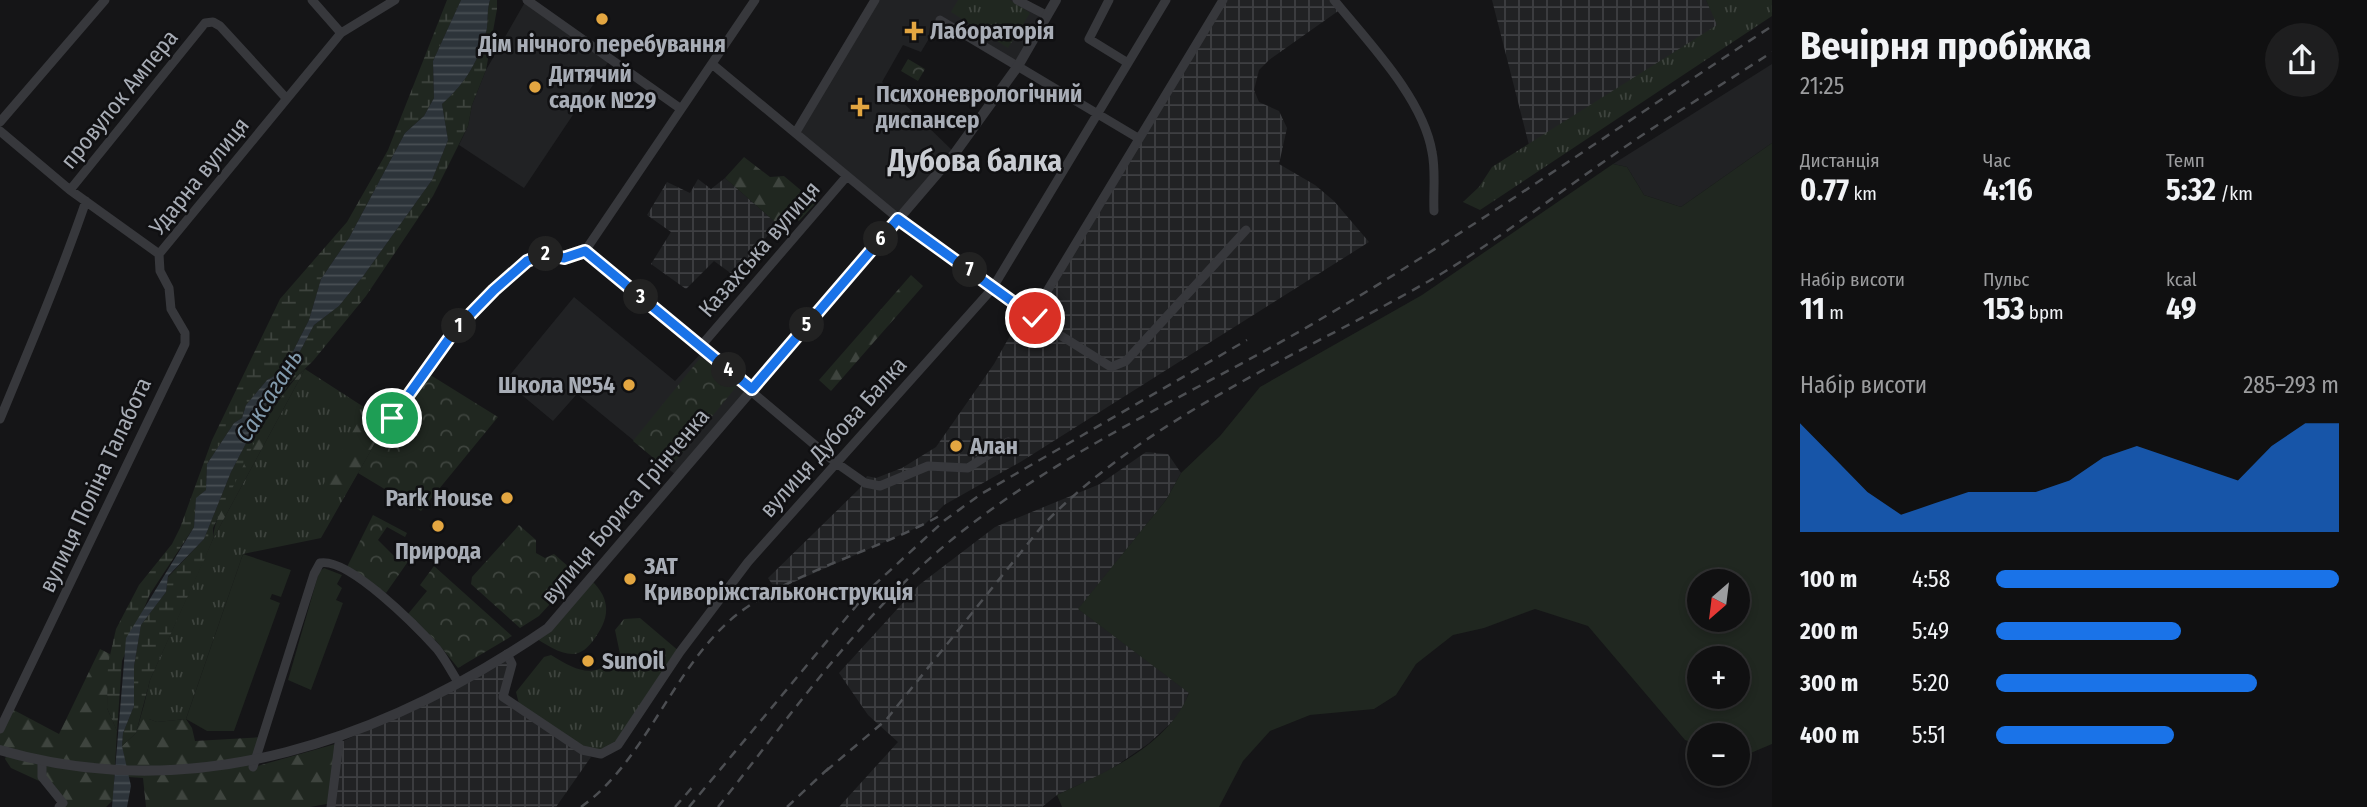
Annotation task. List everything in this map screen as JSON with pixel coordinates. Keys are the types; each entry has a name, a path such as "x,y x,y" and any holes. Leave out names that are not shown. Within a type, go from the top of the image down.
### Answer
{"street":[{"path":"0,122 105,0"},
{"path":"312,0 341,33"},
{"name":"Ударна вулиця","path":"86,201 159,254 341,33 395,0"},
{"path":"392,418 455,330 527,261 545,254 564,258 585,251 755,0"},
{"path":"796,132 875,0"},
{"path":"1017,0 1046,15"},
{"name":"вулиця Бориса Грінченка","path":"0,750 96,773 143,777 219,773 253,767 339,743 388,720 507,654 548,628 971,133 1018,66 1056,0"},
{"path":"1110,0 1089,39 1128,62"},
{"name":"вулиця Дубова Балка","path":"507,654 512,664 503,697 582,750 601,754 613,749 680,652 748,562 992,289 1166,0"},
{"path":"1032,316 1223,0"},
{"path":"1334,0 1400,85 1423,122 1433,155 1434,211"},
{"path":"526,1 681,109"},
{"path":"940,20 1139,138"},
{"name":"провулок Ампера","path":"70,190 205,23 213,22 220,26 286,98"},
{"path":"712,64 898,219 992,289 1111,367 1119,366 1246,230"},
{"path":"0,131 86,201 42,324 24,356 0,419"},
{"name":"Казахська вулиця","path":"700,347 847,176"},
{"path":"585,251 752,389 835,463 865,483 880,486 934,465 968,468 1008,442"},
{"name":"вулиця Поліна Талабота","path":"0,729 185,344 185,333 172,309 169,288 160,271 159,254"},
{"path":"253,767 314,574 320,564 326,562 341,568 375,590 439,652 458,682"},
{"path":"331,807 339,743"},
{"path":"41,761 42,777 63,803 59,807"}],"shaded area":[{"name":"Психоневрологічний диспансер","path":"875,0 1017,0 1046,15 1018,66 940,20 921,52 903,45 882,82 955,153 898,219 796,132"},
{"path":"1223,0 1334,0 1341,9 1269,60 1259,70 1254,90 1259,102 1279,111 1287,128 1279,164 1315,185 1334,201 1369,242 1022,461 944,505 925,524 776,590 768,578 860,488 867,476 876,478 902,468 936,447 994,364 1020,318 1027,323 1032,316"},
{"path":"1492,0 1706,0 1718,25 1529,145"},
{"name":"Дитячий садок №29","path":"525,2 609,61 524,188 459,145 486,70"},
{"path":"1772,64 1772,143 1681,207 1644,195 1627,167 1613,164"},
{"path":"725,178 775,222 774,227 736,277 714,261 686,289 651,264 671,232 647,215 667,182 690,193 698,179 711,189"},
{"name":"Школа №54","path":"574,297 675,381 704,350 752,389 677,476 577,394 553,421 505,381"},
{"path":"1146,452 1168,454 1181,473 1166,500 1079,609 1189,692 1181,714 1148,744 1107,772 1057,795 1042,807 839,807 898,742 868,715 839,673 919,585 995,527 1100,484"},
{"path":"507,654 511,659 503,697 591,757 556,807 335,807 332,803 339,743 388,720"}],"green space":[{"path":"447,0 461,0 433,61 434,98 424,116 405,133 349,238 321,279 309,320 283,371 267,380 246,405 242,418 234,423 207,464 206,490 196,499 194,527 150,594 122,661 117,731 107,708 108,664 116,629 139,585 172,544 180,528 212,440 280,299 347,222 388,150"},
{"path":"490,0 497,0 497,9 486,70 472,105 468,126 433,196 366,296 313,361 290,383 265,421 213,528 213,539 150,680 136,733 122,746 123,733 134,706 134,666 141,625 166,592 168,577 204,539 231,472 274,390 289,372 314,325 339,306 432,180 448,140 442,104 465,79 476,60 487,28"},
{"path":"958,0 1010,0 1030,13 1008,48 951,12"},
{"path":"1706,0 1772,0 1772,16 1480,210 1463,202 1479,187 1492,167 1717,25"},
{"path":"908,59 925,69 918,81 901,71"},
{"path":"1772,143 1772,744 1750,753 1750,723 1687,723 1687,741 1685,740 1588,626 1535,609 1484,628 1453,635 1416,664 1396,695 1374,709 1310,715 1270,731 1243,761 1219,807 1062,807 1057,795 1115,767 1151,742 1179,712 1189,693 1078,609 1166,500 1181,473 1220,436 1260,387 1422,295 1613,164 1627,167 1644,195 1681,207"},
{"path":"744,157 770,177 784,176 816,203 799,221 785,211 775,222 725,178"},
{"path":"911,275 923,286 831,391 819,380"},
{"path":"701,357 737,386 668,470 633,441"},
{"path":"305,369 387,422 321,538 243,554 186,719 157,722 149,719 144,705 150,680 213,539"},
{"path":"305,369 213,539 224,501 249,449 279,400"},
{"path":"424,371 498,417 421,511 358,473 387,422"},
{"path":"366,408 387,422 344,497 323,485"},
{"path":"373,515 407,533 405,537 387,527 378,540 395,557 405,548 413,547 414,553 386,593 347,567"},
{"path":"519,525 536,540 536,553 545,558 554,554 570,568 568,576 571,581 539,616 520,628 471,584 472,577"},
{"path":"243,554 291,570 281,597 272,594 270,599 280,603 234,731 207,731 186,719"},
{"path":"434,566 512,636 458,668 437,642 408,614 427,591 420,585"},
{"path":"324,568 342,575 337,584 342,588 336,600 343,603 311,690 288,680 319,572"},
{"path":"591,580 603,595 606,611 598,634 584,650 574,654 564,653 534,637"},
{"path":"640,618 680,652 618,745 592,753 520,708 516,692 544,657 551,655 570,666 587,671 603,668 620,654 615,630 624,619"},
{"path":"100,649 110,654 107,708 117,731 113,800 106,807 59,807 50,786 11,768 5,759 7,753 0,750 0,729 10,708 59,734"},
{"path":"144,705 149,708 149,719 157,722 186,719 192,728 195,741 264,737 254,767 339,743 332,803 310,807 146,807 143,778 128,777 122,746 136,733"}],"water":[{"name":"Саксагань","path":"461,0 490,0 487,28 471,70 442,104 448,140 432,180 339,306 314,325 289,372 274,390 231,472 204,539 168,576 166,592 141,625 134,666 134,706 123,733 122,746 131,786 127,807 112,807 126,638 194,527 196,498 206,490 207,464 234,423 242,418 246,405 267,380 283,371 309,320 321,279 349,238 405,133 424,116 434,98 433,61"}],"railway":[{"path":"718,807 829,665 889,598 921,566 998,505 1089,447 1279,343 1383,282 1772,26"},
{"path":"826,771 886,720 1042,526 1083,487 1128,452 1226,391 1453,267 1632,142 1772,52"},
{"path":"689,807 872,587 945,520 981,494 1247,340"},
{"path":"581,807 603,789 622,767 689,668 727,623 748,606 800,577 941,515"},
{"path":"787,807 833,764"},
{"path":"675,807 696,783"}],"place":[{"name":"Дім нічного перебування","path":"602,19"},
{"name":"Лабораторія","path":"914,31"},
{"name":"Дитячий садок №29","path":"535,87"},
{"name":"Психоневрологічний диспансер","path":"860,107"},
{"name":"Школа №54","path":"629,385"},
{"name":"Алан","path":"956,446"},
{"name":"Park House","path":"507,498"},
{"name":"Природа","path":"438,526"},
{"name":"ЗАТ Криворіжстальконструкція","path":"630,579"},
{"name":"SunOil","path":"588,661"}],"district":[{"name":"Дубова балка","path":"975,161"}],"route":[{"path":"392,418 424,371 474,309 527,261 545,254 564,258 585,251 752,389 898,219 1023,312 1035,318"}]}
